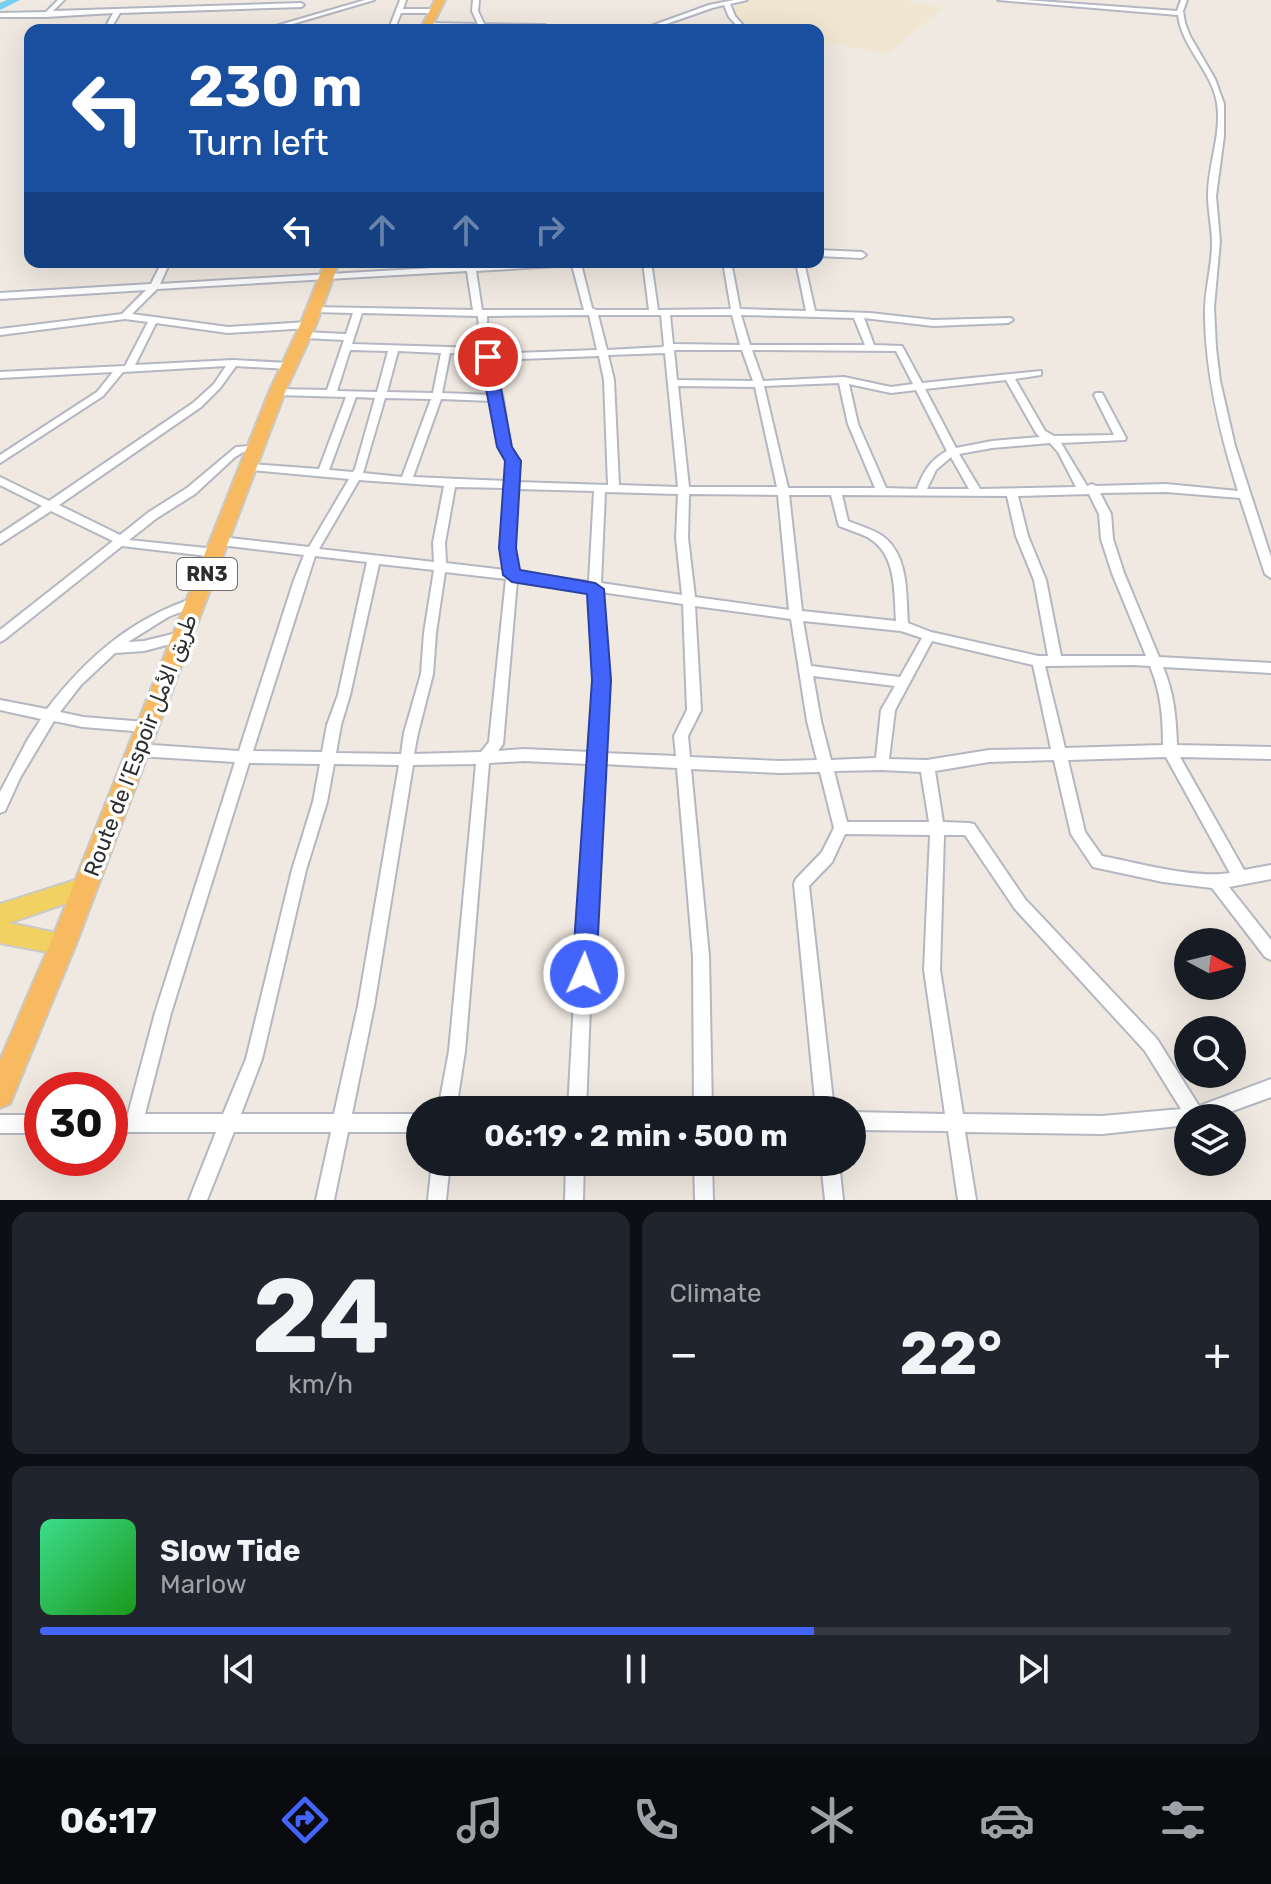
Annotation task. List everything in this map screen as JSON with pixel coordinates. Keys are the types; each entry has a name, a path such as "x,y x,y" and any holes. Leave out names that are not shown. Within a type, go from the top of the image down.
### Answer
{"highway":[{"path":"428,24 440,0"},
{"name":"Route de l’Espoir طريق الأمل","path":"0,1094 63,944 277,392 329,270"}],"main road":[{"path":"0,915 85,887"},
{"path":"0,932 63,944"}],"street":[{"path":"46,15 61,0"},
{"path":"193,9 198,0"},
{"path":"287,24 371,0"},
{"path":"403,0 397,11 434,11"},
{"path":"476,0 475,11 481,24"},
{"path":"659,24 694,11 744,0"},
{"path":"1001,0 1180,13"},
{"path":"1184,0 1180,6 1181,26 1206,66 1221,101 1221,128 1212,191 1216,248 1209,312 1220,402 1244,495 1266,547 1271,574"},
{"path":"0,15 304,3"},
{"path":"294,22 304,3"},
{"path":"726,3 738,24"},
{"path":"249,24 255,7"},
{"path":"394,24 401,11"},
{"path":"110,24 117,12"},
{"path":"824,253 862,255"},
{"path":"125,316 155,286 163,268"},
{"path":"0,296 329,270 400,268"},
{"path":"449,1096 457,1051 483,759 496,744 512,575 507,548 513,461 505,447 482,313 478,311 470,268"},
{"path":"578,268 588,309 593,312 609,380 607,488 595,589 602,680 595,758 578,1096"},
{"path":"649,268 676,401 684,490 682,538 689,601 694,710 681,736 701,956 703,1096"},
{"path":"728,268 783,491 805,670 841,828 827,857 801,884 824,1096"},
{"path":"801,268 811,313"},
{"path":"331,393 358,311"},
{"path":"0,332 125,316 228,330 309,323 358,311 811,313 933,323 1008,320"},
{"path":"858,316 870,347"},
{"path":"0,460 100,394 125,368 153,320"},
{"path":"309,323 348,342 487,354 746,346 899,348 977,493"},
{"path":"134,1123 163,1013 299,583 360,469 394,348"},
{"path":"406,481 437,396 446,350"},
{"path":"0,540 197,405 217,386 233,363"},
{"path":"1,377 233,363 289,366"},
{"path":"672,383 759,384 844,380 891,390 1038,373"},
{"path":"1009,377 1041,433 1054,441 1105,514 1107,539 1118,573 1163,682 1169,708 1170,751 1240,877"},
{"path":"844,380 845,395 860,444 882,492"},
{"path":"277,392 498,398"},
{"path":"323,473 352,394"},
{"path":"921,492 926,472 953,452 1054,441 1121,438 1099,395"},
{"path":"0,637 153,515 191,491 231,455 240,449 258,447"},
{"path":"250,467 406,481 607,488 977,493 1166,488 1244,495"},
{"path":"0,481 122,542 314,550 512,575 595,589 902,626 929,636 1038,661 1153,662 1271,668"},
{"path":"325,1200 366,1006 411,733 427,674 440,567 439,543 450,483"},
{"path":"1011,491 1022,536 1040,580 1055,660"},
{"path":"836,492 843,523 874,535 889,547 895,560 902,626"},
{"path":"198,1200 254,1059 329,758 374,558"},
{"path":"0,807 14,774 48,715 73,684 164,612 197,601"},
{"path":"882,764 888,710 929,636"},
{"path":"115,648 144,646 181,637"},
{"path":"1038,661 1078,834 1098,862 1216,882 1271,872"},
{"path":"805,670 901,682"},
{"path":"0,705 48,715 146,727"},
{"path":"138,750 243,757 483,759 524,755 825,767 882,764 927,766 989,756 1170,751 1271,753"},
{"path":"927,766 937,831 932,970 967,1200"},
{"path":"841,828 969,829 1020,904 1151,1045 1188,1104"},
{"path":"1216,882 1271,952"},
{"path":"1234,1104 1271,1088"},
{"path":"866,1122 1102,1125 1174,1118"},
{"path":"128,1123 406,1123"},
{"path":"0,1124 24,1124"},
{"path":"437,1200 440,1176"},
{"path":"574,1200 575,1176"},
{"path":"703,1176 704,1200"},
{"path":"831,1176 834,1200"}],"shaded area":[{"path":"747,0 903,0 943,8 887,54 824,41 824,24 742,24 731,8"}],"waterway":[{"path":"0,7 15,0"}],"route":[{"path":"488,357 505,447 513,461 507,548 512,575 595,589 602,680 589,853 584,974"}]}
